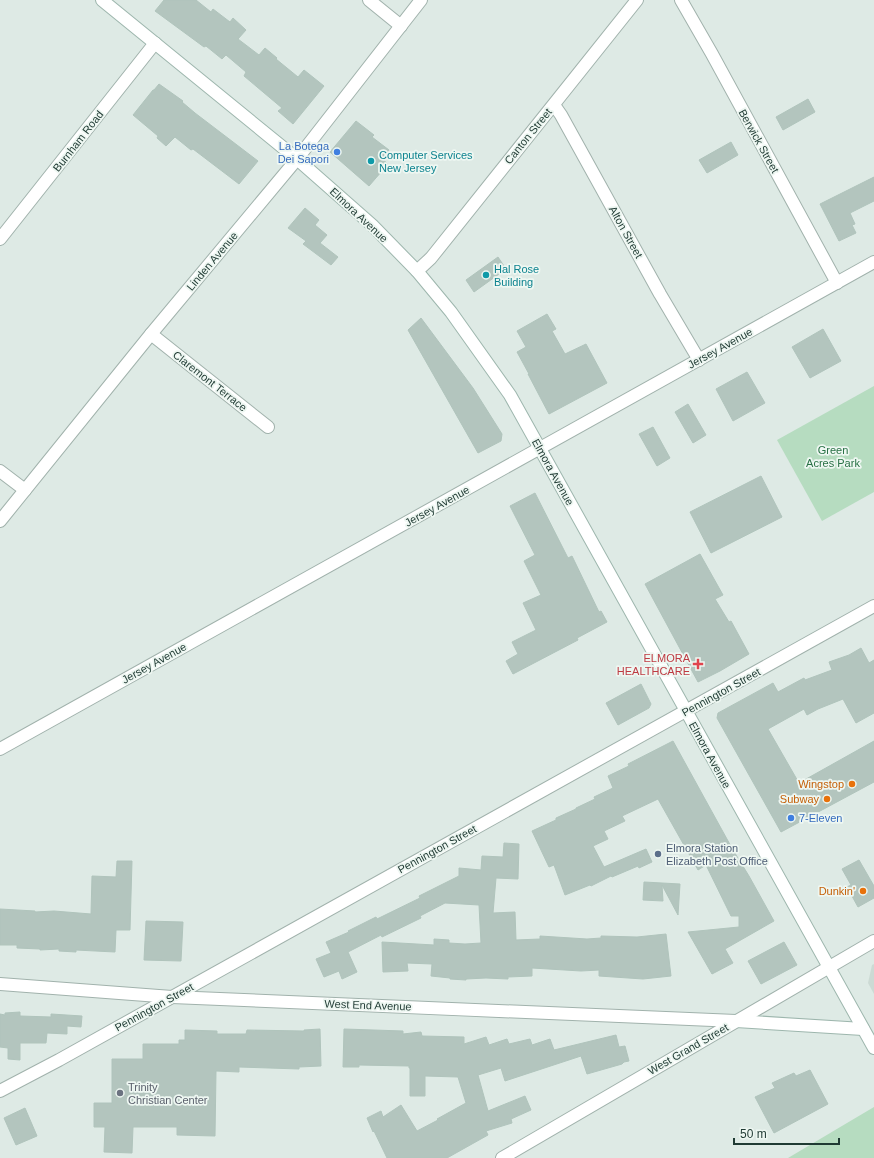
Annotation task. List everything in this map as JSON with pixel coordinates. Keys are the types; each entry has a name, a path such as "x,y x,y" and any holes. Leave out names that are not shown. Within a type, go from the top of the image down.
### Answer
{"street":[{"name":"Elmora Avenue","path":"102,0 297,159 372,225 417,271 451,312 510,395 874,1048"},
{"path":"369,0 401,26"},
{"name":"Linden Avenue","path":"0,521 151,334 297,159 421,0"},
{"name":"Canton Street","path":"417,271 431,258 638,0"},
{"name":"Berwick Street","path":"681,0 716,61 837,283"},
{"name":"Burnham Road","path":"0,239 155,43"},
{"name":"Alton Street","path":"554,105 561,115 660,294 699,360"},
{"name":"Jersey Avenue","path":"0,748 874,262"},
{"name":"Claremont Terrace","path":"151,334 268,427"},
{"path":"0,471 25,490"},
{"name":"Pennington Street","path":"0,1091 59,1060 874,606"},
{"name":"West Grand Street","path":"502,1158 874,941"},
{"name":"West End Avenue","path":"0,984 172,997 736,1021 863,1029"}],"shaded area":[{"path":"874,964 874,994 868,983 872,965"}],"green space":[{"name":"Green Acres Park","path":"874,386 874,492 822,521 777,440"},
{"path":"874,1107 874,1158 788,1158"}],"building":[{"path":"164,0 196,0 211,12 213,9 230,22 233,18 246,30 238,39 259,55 265,48 298,77 304,70 324,86 293,124 278,111 282,108 244,76 246,72 226,55 222,59 206,46 204,47 155,11"},
{"path":"159,84 183,101 182,102 195,113 258,161 239,184 175,137 166,146 157,138 158,136 133,115"},
{"path":"808,99 815,112 783,130 776,117"},
{"path":"356,121 374,135 372,137 389,150 382,159 388,164 369,186 330,152"},
{"path":"731,142 738,155 707,173 699,160"},
{"path":"874,177 874,201 850,213 855,224 852,225 856,233 839,241 820,204"},
{"path":"305,208 319,220 315,225 327,235 320,243 338,257 331,265 303,244 306,241 288,228"},
{"name":"Hal Rose Building","path":"498,257 506,269 474,292 466,280"},
{"path":"547,314 556,329 552,331 565,354 586,344 607,383 549,414 517,352 526,347 517,331"},
{"path":"421,318 473,388 502,434 501,441 478,453 408,330"},
{"path":"823,329 841,361 810,378 792,347"},
{"path":"747,372 765,403 733,421 716,389"},
{"path":"688,404 706,435 693,443 675,412"},
{"path":"653,427 670,458 657,466 639,434"},
{"path":"761,476 782,517 711,553 690,512"},
{"path":"535,493 568,558 572,556 599,612 601,611 607,622 577,638 578,640 513,674 506,661 518,654 512,642 536,630 523,603 541,595 524,561 535,555 510,506"},
{"path":"700,554 723,595 715,599 729,622 731,621 749,654 698,682 645,584"},
{"path":"861,648 869,663 874,660 874,713 856,723 843,699 807,715 804,709 768,729 799,783 874,741 874,782 781,832 717,718 718,713 773,683 778,692 804,678 805,680 832,670 829,662 849,655"},
{"path":"641,684 651,704 649,708 618,725 606,703"},
{"path":"673,741 774,921 725,949 733,963 712,974 688,932 739,927 739,916 731,916 706,865 698,870 658,799 622,816 625,821 604,831 608,839 593,846 604,867 646,849 652,862 639,868 638,866 612,877 611,876 591,886 590,885 565,895 554,865 549,867 532,831 556,820 556,818 595,799 594,797 613,788 608,776"},
{"path":"504,843 519,844 518,879 496,878 493,913 515,912 516,940 540,939 540,936 587,939 601,938 601,936 637,937 666,934 671,976 643,979 599,976 599,970 581,971 532,968 532,976 508,977 508,979 486,978 466,980 431,976 432,964 407,963 408,971 383,972 382,942 434,945 434,939 449,940 449,943 481,943 479,905 445,903 420,916 421,918 382,937 381,935 348,952 357,972 342,979 339,971 324,977 316,959 331,953 326,942 349,932 348,931 376,917 377,919 420,898 419,896 459,876 459,868 481,870 482,856 503,857"},
{"path":"859,860 874,886 874,898 858,907 847,887 851,885 842,869"},
{"path":"117,861 132,861 130,930 116,930 115,952 76,950 76,952 59,951 59,949 40,950 17,948 17,945 0,945 0,909 91,914 92,876 116,877"},
{"path":"644,882 680,884 678,915 662,885 663,901 643,900"},
{"path":"146,921 183,922 181,961 144,960"},
{"path":"784,942 797,965 761,984 748,961"},
{"path":"20,1012 20,1016 51,1017 51,1014 82,1016 81,1027 67,1026 67,1034 47,1033 46,1043 20,1043 20,1060 8,1059 8,1048 0,1047 0,1014 5,1015 5,1013"},
{"path":"320,1029 321,1066 299,1067 299,1069 239,1067 239,1072 216,1071 215,1136 177,1135 177,1127 133,1127 132,1153 104,1152 105,1127 94,1127 94,1103 112,1103 112,1059 143,1059 143,1044 179,1044 179,1040 185,1040 185,1030 217,1031 217,1034 246,1034 247,1030 304,1031"},
{"path":"344,1029 403,1031 403,1034 421,1032 422,1036 464,1037 464,1044 486,1037 489,1045 507,1039 509,1044 530,1039 532,1045 550,1039 554,1050 616,1035 619,1047 625,1046 629,1061 587,1074 581,1056 505,1081 501,1068 478,1075 488,1111 525,1096 531,1110 511,1119 512,1123 486,1131 488,1135 447,1158 387,1158 367,1118 381,1111 383,1117 401,1105 417,1131 466,1103 458,1077 425,1076 425,1096 410,1096 409,1066 359,1065 359,1067 343,1067"},
{"path":"810,1070 828,1104 774,1133 755,1097 775,1088 772,1083 794,1073 796,1076"},
{"path":"25,1108 37,1136 16,1145 4,1118"}],"place":[{"name":"La Botega Dei Sapori","path":"337,152"},
{"name":"Computer Services New Jersey","path":"371,161"},
{"name":"Hal Rose Building","path":"486,275"},
{"name":"ELMORA HEALTHCARE","path":"698,664"},
{"name":"Wingstop","path":"852,784"},
{"name":"Subway","path":"827,799"},
{"name":"7-Eleven","path":"791,818"},
{"name":"Elmora Station Elizabeth Post Office","path":"658,854"},
{"name":"Dunkin'","path":"863,891"},
{"name":"Trinity Christian Center","path":"120,1093"}]}
